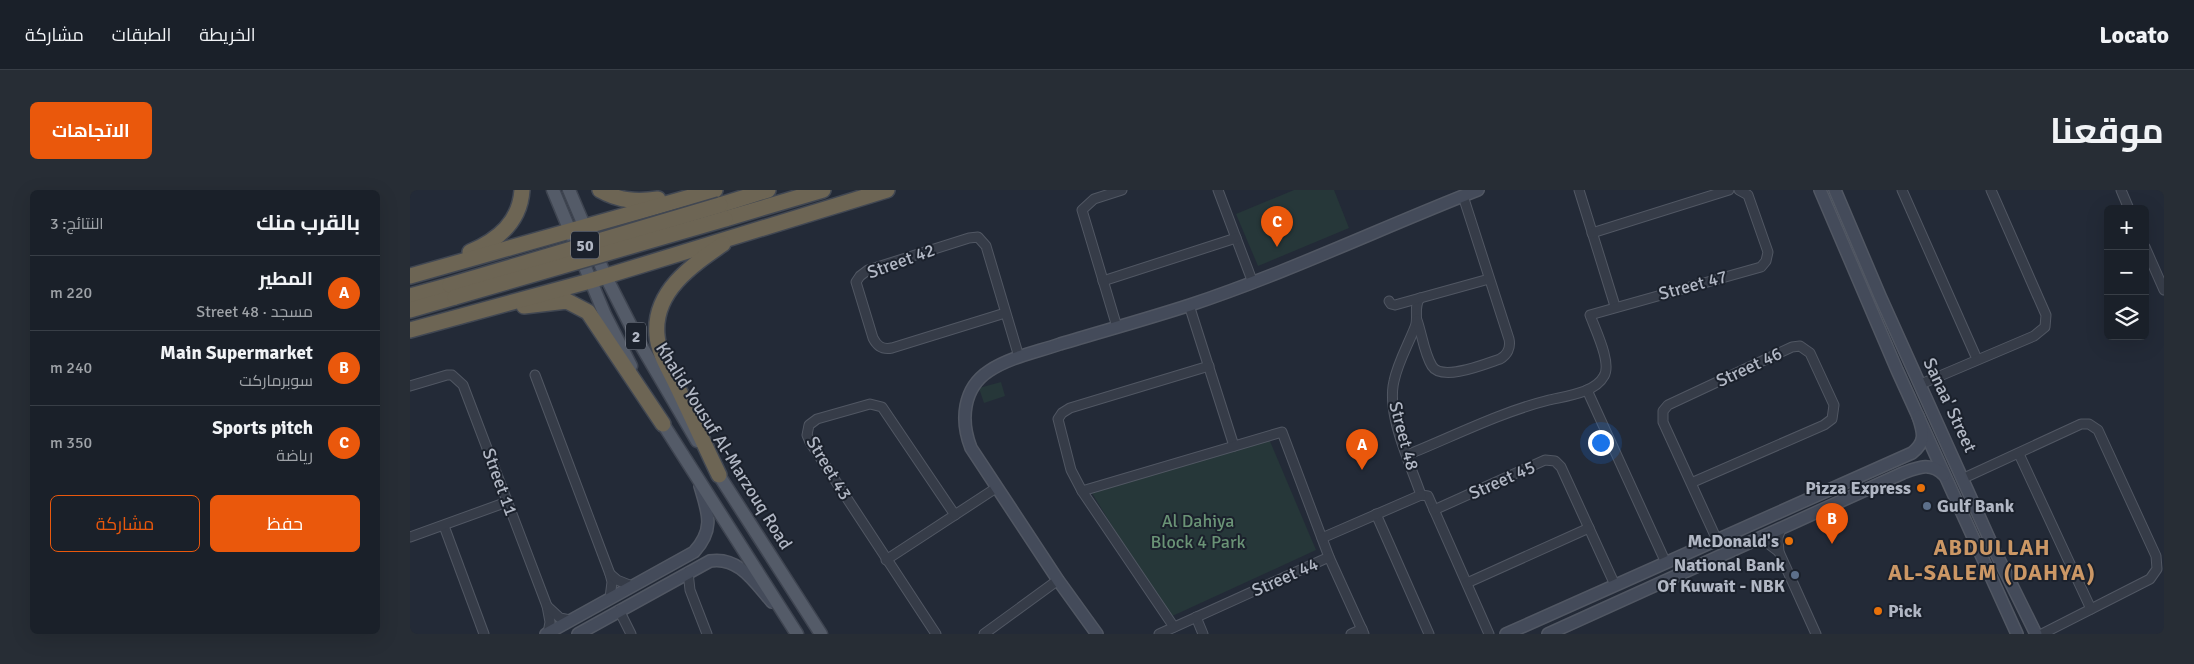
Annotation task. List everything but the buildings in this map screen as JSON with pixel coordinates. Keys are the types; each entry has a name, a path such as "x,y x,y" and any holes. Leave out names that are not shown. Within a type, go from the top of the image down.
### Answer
{"highway":[{"path":"426,271 499,237 517,213 522,190"},
{"path":"600,190 613,198 631,201 712,191"},
{"name":"50","path":"722,212 768,190"},
{"name":"50","path":"410,310 452,291 722,212 822,190"},
{"path":"410,330 606,276 738,234 887,190"},
{"path":"410,276 712,191"},
{"path":"629,214 620,221 615,230 616,246 626,259 636,263 647,262"},
{"path":"719,475 664,359 657,336 662,302 671,288 693,265 738,234"},
{"path":"517,246 534,250 546,265 544,283 532,296"},
{"name":"50","path":"410,296 452,291"},
{"path":"465,315 553,302 567,301 578,305 588,312 595,321 663,424"}],"main road":[{"name":"Khalid Yousuf Al-Marzouq Road","path":"553,190 590,280 638,380 663,424 797,634"},
{"name":"Khalid Yousuf Al-Marzouq Road","path":"569,190 606,276 639,342 697,443 821,634"}],"street":[{"path":"1117,327 1082,210 1088,202 1094,199 1122,190"},
{"path":"1218,190 1253,283"},
{"path":"1097,634 996,488 969,442 964,424 964,412 972,388 989,371 1019,357 1189,305 1253,283 1304,264 1478,190"},
{"path":"1407,455 1538,403 1587,390 1604,376 1607,364 1590,315 1615,306 1578,190"},
{"path":"1592,233 1729,190"},
{"name":"Street 47","path":"1615,306 1764,264 1768,252 1748,195 1739,190"},
{"name":"Sanaa' Street","path":"1820,190 1876,322 1979,552 2018,634"},
{"name":"Sanaa' Street","path":"1835,190 1880,296 1964,478 1993,547 2036,634"},
{"path":"1902,190 1977,359"},
{"path":"1921,384 2034,336 2045,327 2046,315 1991,190"},
{"path":"2121,190 2127,205"},
{"name":"Street 48","path":"1420,298 1416,305 1418,320 1430,359 1436,369 1452,373 1500,360 1504,356 1510,343 1463,196"},
{"name":"Street 42","path":"1005,313 892,348 883,348 873,338 856,282 868,270 978,237 986,246 1019,357"},
{"path":"1104,281 1236,238"},
{"path":"2147,250 2164,290"},
{"path":"1389,301 1393,305 1489,279"},
{"path":"1868,302 1876,303 1880,296"},
{"path":"1189,305 1234,446"},
{"path":"1876,322 1880,314 1889,315"},
{"name":"Street 48","path":"1418,320 1393,383 1394,413 1421,495"},
{"name":"Street 46","path":"1691,483 1828,423 1834,414 1834,405 1806,348 1792,347 1665,408 1663,422 1717,540"},
{"path":"1174,627 1082,491 1071,470 1058,424 1059,415 1070,408 1209,366"},
{"path":"535,375 610,574 612,582 610,598"},
{"name":"Street 11","path":"410,386 438,376 452,376 463,385 547,606 550,622 547,633"},
{"path":"1587,390 1666,562 1665,572 1674,578"},
{"name":"Street 43","path":"936,634 810,442 807,430 811,421 874,404 882,407 955,515"},
{"path":"1506,634 1912,453 1923,441 1924,435 1918,416"},
{"path":"1964,478 2081,424 2089,424 2098,430 2157,563 2154,575 2150,579 2042,634"},
{"path":"1082,491 1282,432 1329,557"},
{"path":"2019,454 2091,609"},
{"path":"1899,459 1903,459 1908,464 1908,468 1903,473"},
{"name":"Street 45","path":"1434,510 1545,460 1552,460 1561,467 1615,585"},
{"path":"1548,634 1757,541 1903,473 1928,466 1938,470 1946,477"},
{"path":"547,633 694,552 703,541 709,526 698,479"},
{"path":"886,560 996,488"},
{"path":"1322,538 1421,495 1428,496 1489,634"},
{"path":"410,537 507,502"},
{"path":"1376,514 1429,634"},
{"path":"444,526 484,634"},
{"path":"1467,583 1589,528"},
{"path":"1781,529 1778,537 1779,552 1816,634"},
{"path":"1757,541 1766,542 1779,552"},
{"path":"1979,552 1988,555 1993,547"},
{"name":"Street 44","path":"1159,634 1329,557 1363,632 1351,634"},
{"path":"582,632 688,572 710,561 720,559 730,562 743,570 797,634"},
{"path":"1990,576 1993,568 2003,568"},
{"path":"1650,570 1660,574 1659,585"},
{"path":"688,572 690,590 707,634"},
{"path":"610,574 617,580 637,583 650,582 652,588 650,593"},
{"path":"677,578 690,590"},
{"path":"984,634 1058,580"},
{"path":"547,606 560,618 585,620 582,632"},
{"path":"594,607 594,616 602,620"},
{"path":"619,610 631,634"},
{"path":"1196,617 1203,634"}],"green space":[{"path":"1294,190 1334,190 1349,228 1258,266 1236,214"},
{"path":"1001,382 1005,396 984,403 979,388"},
{"name":"Al Dahiya Block 4 Park","path":"1269,439 1316,550 1168,618 1092,493"}],"place":[{"name":"Sports pitch","path":"1277,247"},
{"name":"المطير","path":"1362,470"},
{"name":"Pizza Express","path":"1921,488"},
{"name":"Gulf Bank","path":"1927,506"},
{"name":"McDonald's","path":"1789,541"},
{"name":"Main Supermarket","path":"1832,544"},
{"name":"National Bank Of Kuwait - NBK","path":"1795,575"},
{"name":"Pick","path":"1878,611"}],"district":[{"name":"ABDULLAH AL-SALEM (DAHYA)","path":"1992,560"}]}
